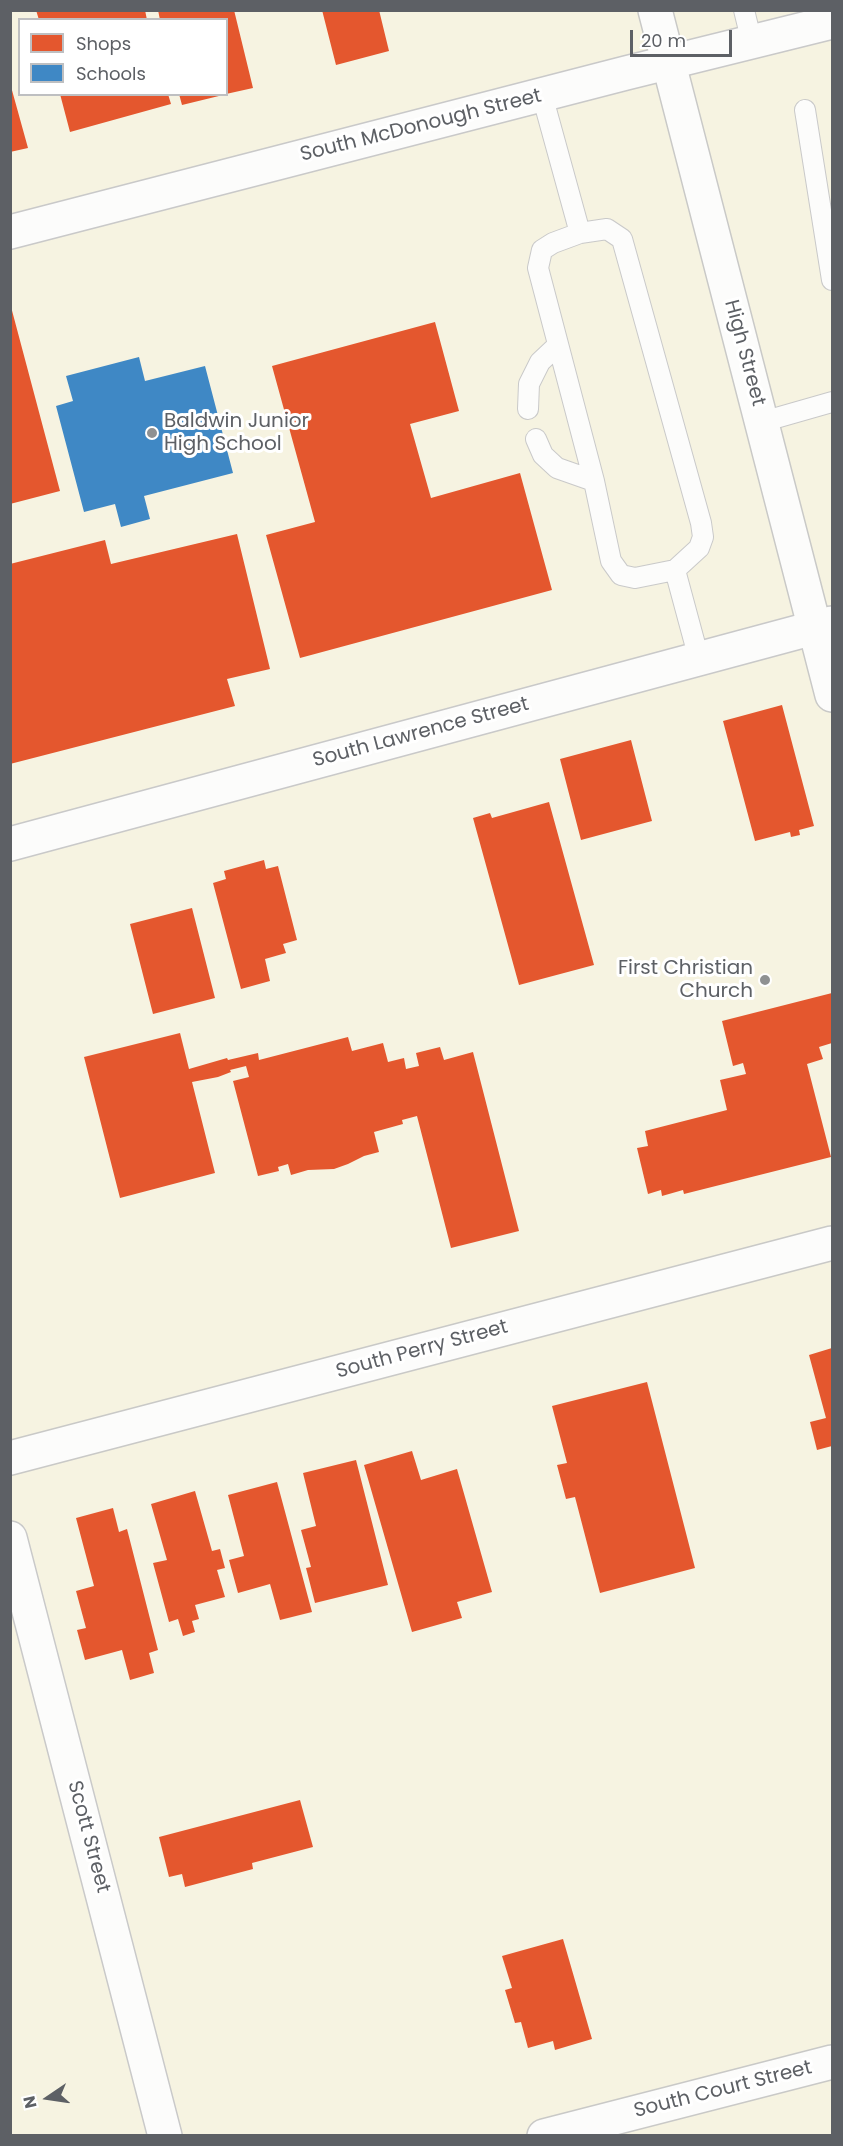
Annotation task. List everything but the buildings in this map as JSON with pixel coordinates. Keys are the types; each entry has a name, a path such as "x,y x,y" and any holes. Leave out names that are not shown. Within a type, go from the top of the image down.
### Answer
{"street":[{"name":"High Street","path":"655,10 762,422 824,625 832,695"},
{"name":"South McDonough Street","path":"10,232 832,22"},
{"name":"South Lawrence Street","path":"10,844 824,625"},
{"name":"South Perry Street","path":"10,1458 832,1243"},
{"name":"Scott Street","path":"10,1538 165,2136"},
{"name":"South Court Street","path":"544,2136 832,2062"}],"lane":[{"path":"744,10 752,43"},
{"path":"542,95 580,233"},
{"path":"805,110 832,280"},
{"path":"607,229 622,239 701,523 703,537 699,548 675,570 635,578 621,575 612,561 594,481 538,268 542,250 553,243 580,233 607,229"},
{"path":"528,409 529,384 540,362 558,345"},
{"path":"762,422 832,402"},
{"path":"536,439 543,455 557,468 594,481"},
{"path":"675,570 699,658"}],"shaded area":[{"path":"11,11 832,11 832,2135 11,2135"}],"place":[{"name":"Baldwin Junior High School","path":"152,433"},
{"name":"First Christian Church","path":"765,980"}]}
